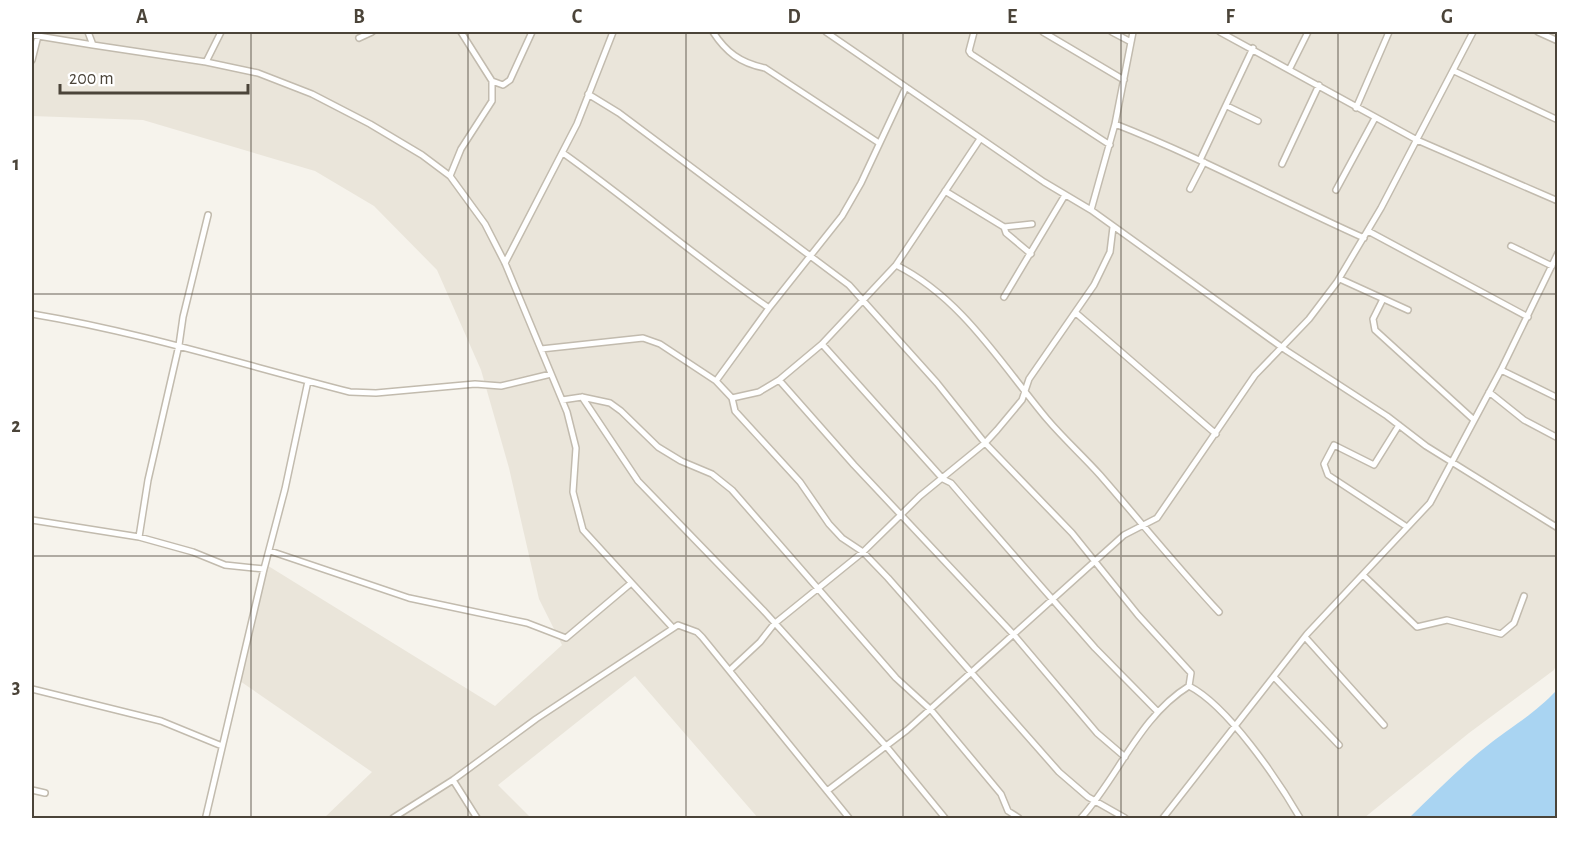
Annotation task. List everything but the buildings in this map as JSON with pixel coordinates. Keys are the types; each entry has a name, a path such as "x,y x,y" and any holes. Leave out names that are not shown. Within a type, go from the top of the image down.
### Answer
{"street":[{"path":"88,32 93,45"},
{"path":"206,62 221,32"},
{"path":"359,38 372,32"},
{"path":"450,177 461,149 492,101 492,81 461,32"},
{"path":"492,81 503,85 510,80 532,32"},
{"path":"505,263 563,153 613,32"},
{"path":"713,32 724,49 749,65 765,68 879,143"},
{"path":"830,32 980,139 1092,210 1282,348 1557,528"},
{"path":"974,32 969,51 971,54 1110,145"},
{"path":"1043,32 1124,80"},
{"path":"1112,32 1131,42"},
{"path":"1092,210 1115,124 1133,32"},
{"path":"1220,32 1290,68 1356,108 1417,140 1557,201"},
{"path":"1290,68 1308,32"},
{"path":"1356,108 1389,32"},
{"path":"827,791 931,710 1124,535 1145,526 1164,509 1255,375 1309,319 1340,279 1417,140 1473,32"},
{"path":"1538,32 1557,41"},
{"path":"32,60 35,35 206,62 258,73 312,94 422,154 450,177 485,224 505,263 562,400 576,448 573,492 579,522 587,537 672,627"},
{"path":"1190,189 1253,48"},
{"path":"1454,71 1557,120"},
{"path":"1282,164 1319,86"},
{"path":"716,381 769,308 842,216 906,87"},
{"path":"588,94 619,114 811,255 864,300 985,443 1095,561 1138,615 1191,673 1189,686 1158,712 1134,740 1095,802 1081,819"},
{"path":"1227,106 1258,121"},
{"path":"1336,190 1375,118"},
{"path":"1115,124 1202,160 1364,238"},
{"path":"732,398 759,392 779,380 822,344 896,265 980,139"},
{"path":"563,153 619,193 683,247 769,308"},
{"path":"945,191 1004,227 1032,224"},
{"path":"1004,297 1065,195"},
{"path":"140,537 148,480 179,345 183,317 208,215"},
{"path":"1004,227 1006,233 1031,254"},
{"path":"730,670 760,642 774,624 863,552 901,514 985,443 1022,400 1023,390 1094,285 1110,252 1113,227"},
{"path":"1368,231 1528,317"},
{"path":"1511,246 1552,266"},
{"path":"1163,819 1305,637 1436,494 1451,460 1502,370 1557,254"},
{"path":"896,265 919,276 945,297 1023,390 1145,526 1176,566 1220,612"},
{"path":"1340,279 1408,310"},
{"path":"1383,299 1373,319 1375,330 1474,420"},
{"path":"1076,313 1216,434"},
{"path":"32,314 77,321 179,345 350,392 376,393 475,384 508,386 551,374"},
{"path":"541,349 643,338 660,344 716,381 732,398 735,411 800,482 829,524 842,538 863,552 1059,772 1095,802 1125,819"},
{"path":"822,344 943,479 951,483 1095,648 1158,712"},
{"path":"1502,370 1557,398"},
{"path":"779,380 1014,635 1097,733 1125,757"},
{"path":"206,816 270,551 308,381"},
{"path":"1489,392 1524,420 1557,438"},
{"path":"562,400 582,397 610,403 658,447 681,461 712,474 732,490 896,678 931,710 1001,795 1008,811 1019,819"},
{"path":"582,397 638,481 886,746 945,819"},
{"path":"1399,425 1378,463 1374,465 1334,445 1324,464 1328,475 1407,526"},
{"path":"32,520 140,537 193,552 225,565 264,569"},
{"path":"270,551 409,598 527,623 566,638 630,584"},
{"path":"1363,575 1417,627 1448,620 1502,634 1514,623 1524,596"},
{"path":"393,819 453,780 536,719 640,652 672,627 686,627 697,632 849,819"},
{"path":"1305,637 1384,725"},
{"path":"1274,677 1339,745"},
{"path":"1189,686 1236,726 1285,792 1300,819"},
{"path":"32,689 82,699 161,721 222,746"},
{"path":"453,780 477,819"},
{"path":"32,790 45,793"}],"shaded area":[{"path":"32,32 1557,32 1557,663 1554,670 1469,733 1364,818 758,818 635,676 498,785 531,818 324,818 372,772 237,679 265,564 495,706 562,645 539,599 509,468 481,370 437,270 374,206 315,171 143,120 32,116"}],"water":[{"path":"1557,690 1557,818 1409,818 1470,760 1533,712"}]}
